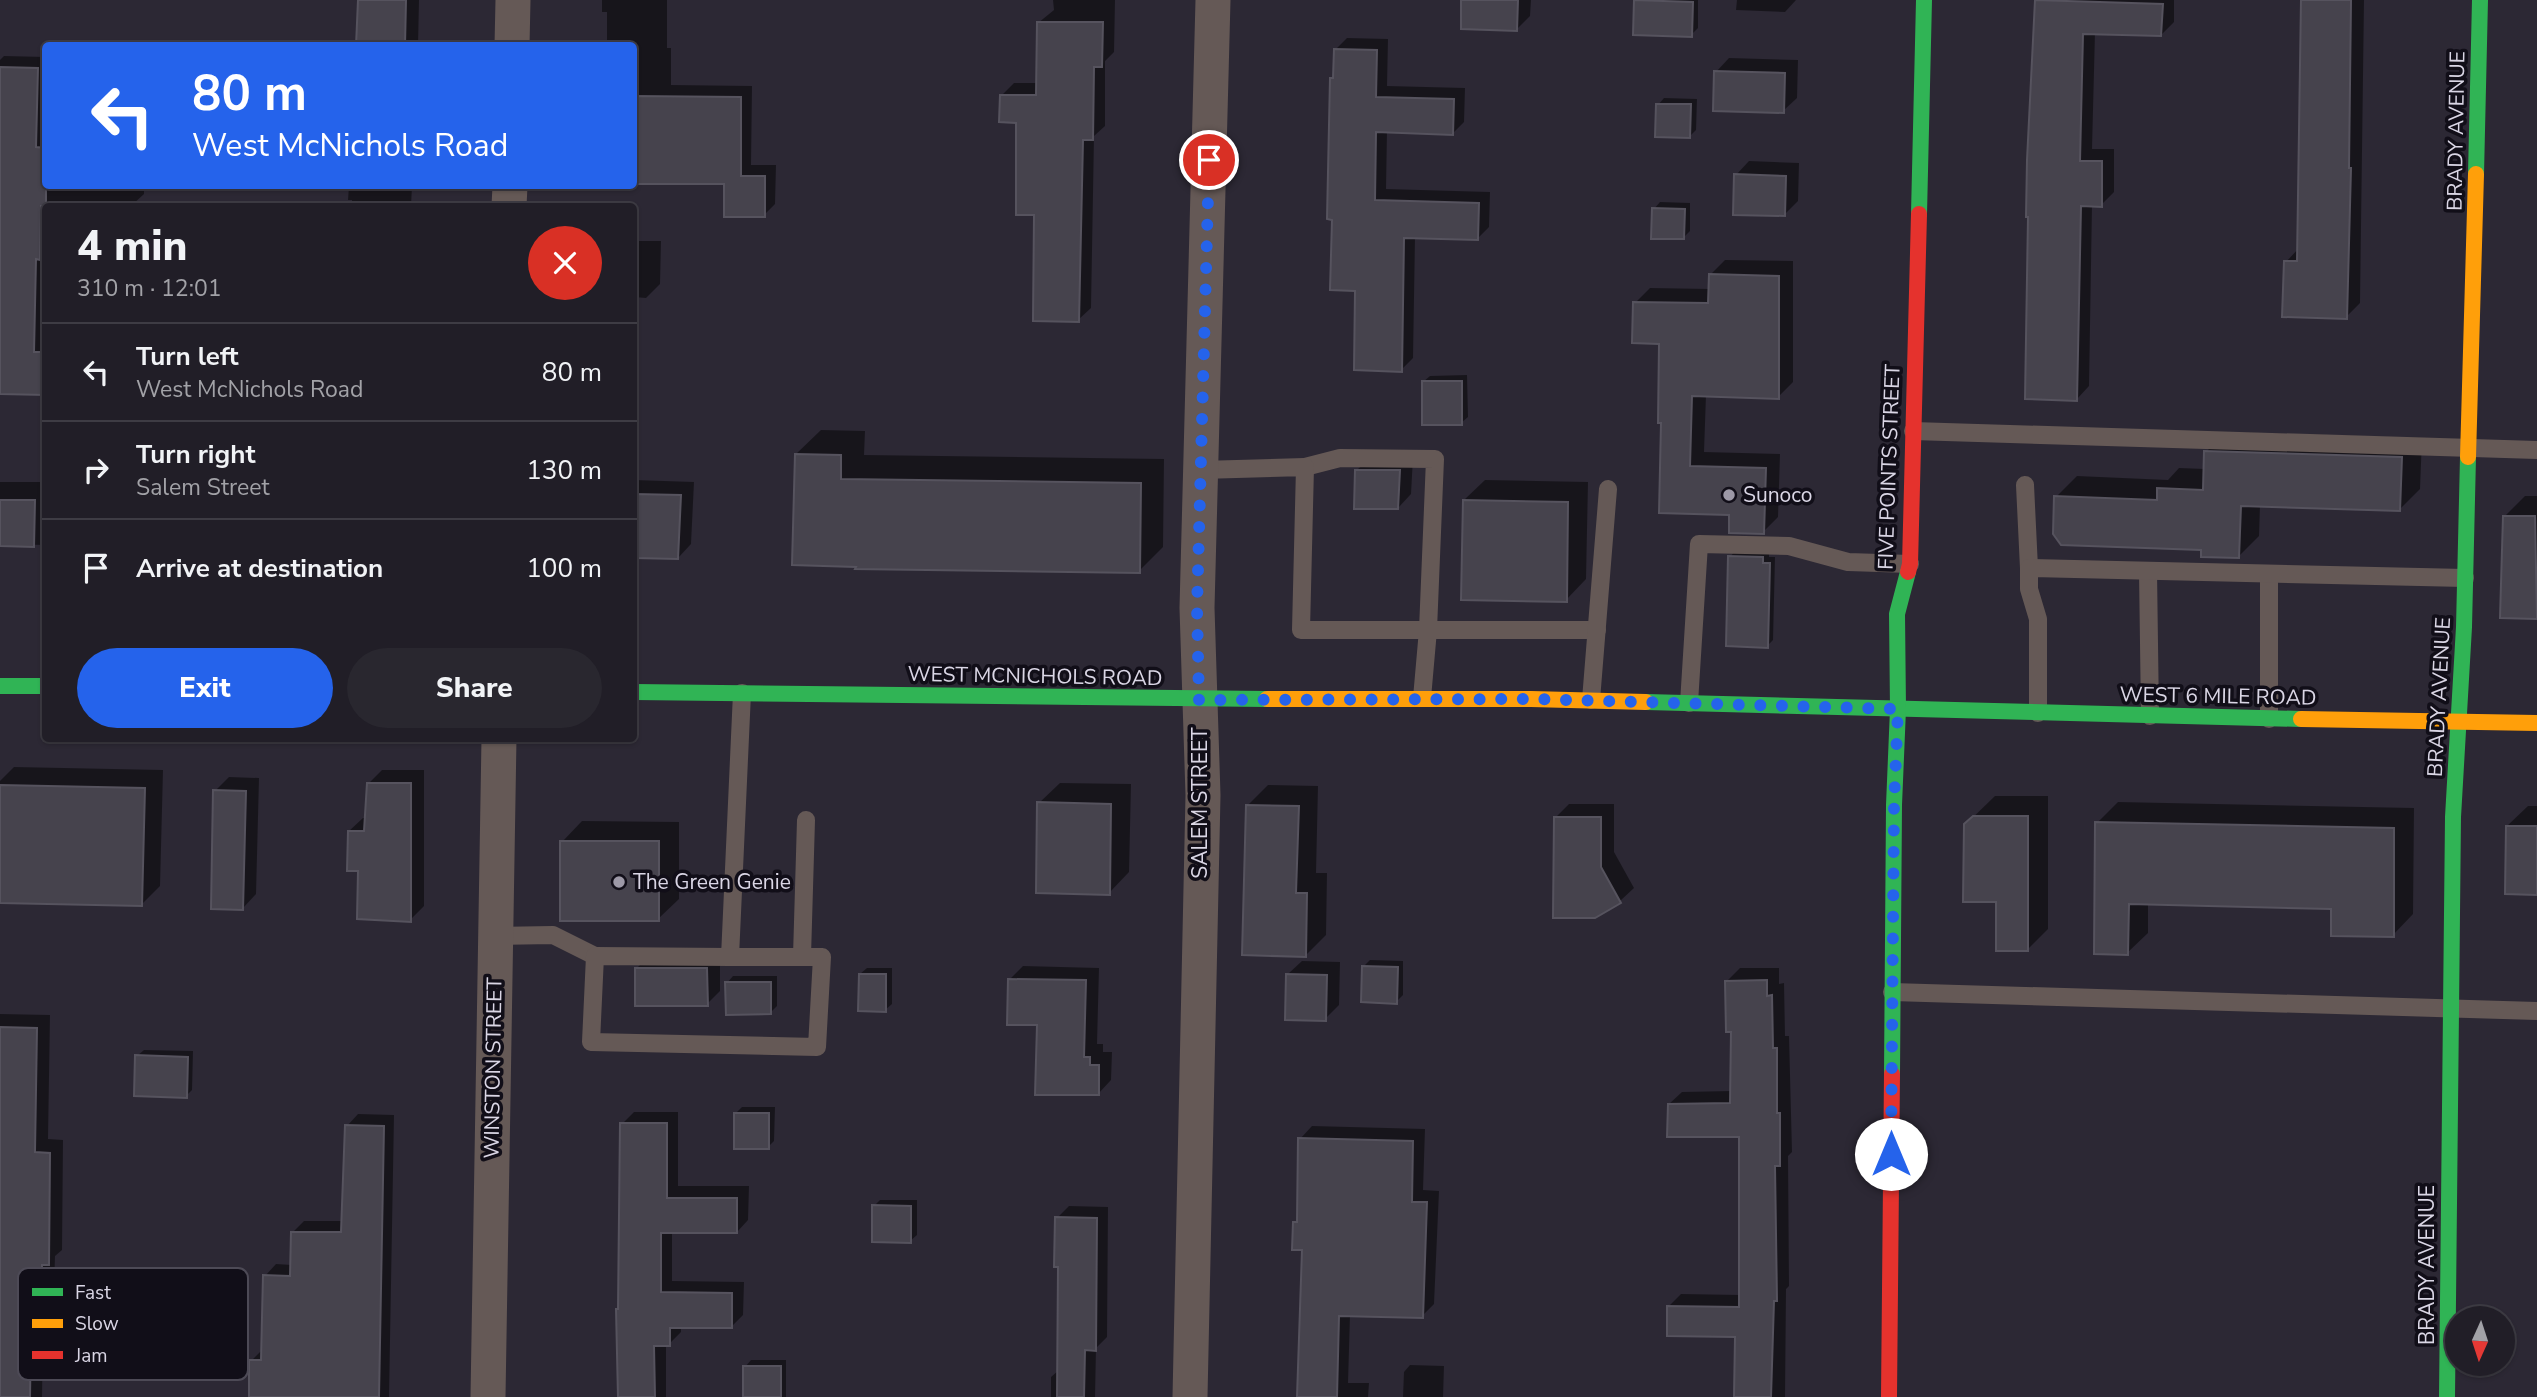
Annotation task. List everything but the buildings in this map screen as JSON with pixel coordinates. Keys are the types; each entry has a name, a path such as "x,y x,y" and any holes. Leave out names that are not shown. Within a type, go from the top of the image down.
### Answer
{"street":[{"path":"512,42 513,0"},
{"name":"SALEM STREET","path":"1190,1397 1202,808 1197,608 1213,0"},
{"name":"FIVE POINTS STREET","path":"1889,1397 1897,614 1910,564 1924,0"},
{"name":"BRADY AVENUE","path":"2447,1397 2453,817 2465,578 2480,0"},
{"path":"0,686 42,686"},
{"name":"WEST MCNICHOLS ROAD","path":"637,692 1199,700 1422,698 1898,709"},
{"name":"WEST 6 MILE ROAD","path":"1898,709 2537,723"},
{"name":"WINSTON STREET","path":"488,1397 499,742"}],"lane":[{"path":"1913,431 2537,450"},
{"path":"1201,470 1306,467 1340,458 1435,459 1428,630 1422,698"},
{"path":"1306,467 1301,630 1597,630"},
{"path":"2025,485 2029,589 2038,620 2038,713"},
{"path":"1591,701 1608,489"},
{"path":"1689,703 1699,544 1789,547 1848,562 1910,564"},
{"path":"2029,568 2465,578"},
{"path":"2148,571 2150,716"},
{"path":"2269,574 2269,719"},
{"path":"730,957 742,693"},
{"path":"802,956 806,820"},
{"path":"496,936 553,935 595,956 822,957 817,1047 591,1042 595,956"},
{"path":"1892,992 2537,1010"}],"traffic: fast":[{"path":"1919,214 1924,0"},
{"path":"2476,174 2480,0"},
{"path":"2447,1397 2453,817 2464,627 2468,457"},
{"path":"1892,1074 1897,614 1908,572"},
{"path":"0,686 42,686"},
{"path":"637,692 1267,699"},
{"path":"1646,702 2301,719"}],"traffic: slow":[{"path":"2468,457 2476,174"},
{"path":"1267,699 1646,702"},
{"path":"2301,719 2537,723"}],"traffic: jam":[{"path":"1908,572 1919,214"},
{"path":"1889,1397 1892,1074"}],"place":[{"name":"Sunoco","path":"1729,495"},
{"name":"The Green Genie","path":"619,882"}],"route":[{"path":"1209,160 1197,608 1199,700 1531,699 1898,709 1894,805 1891,1154"}]}
